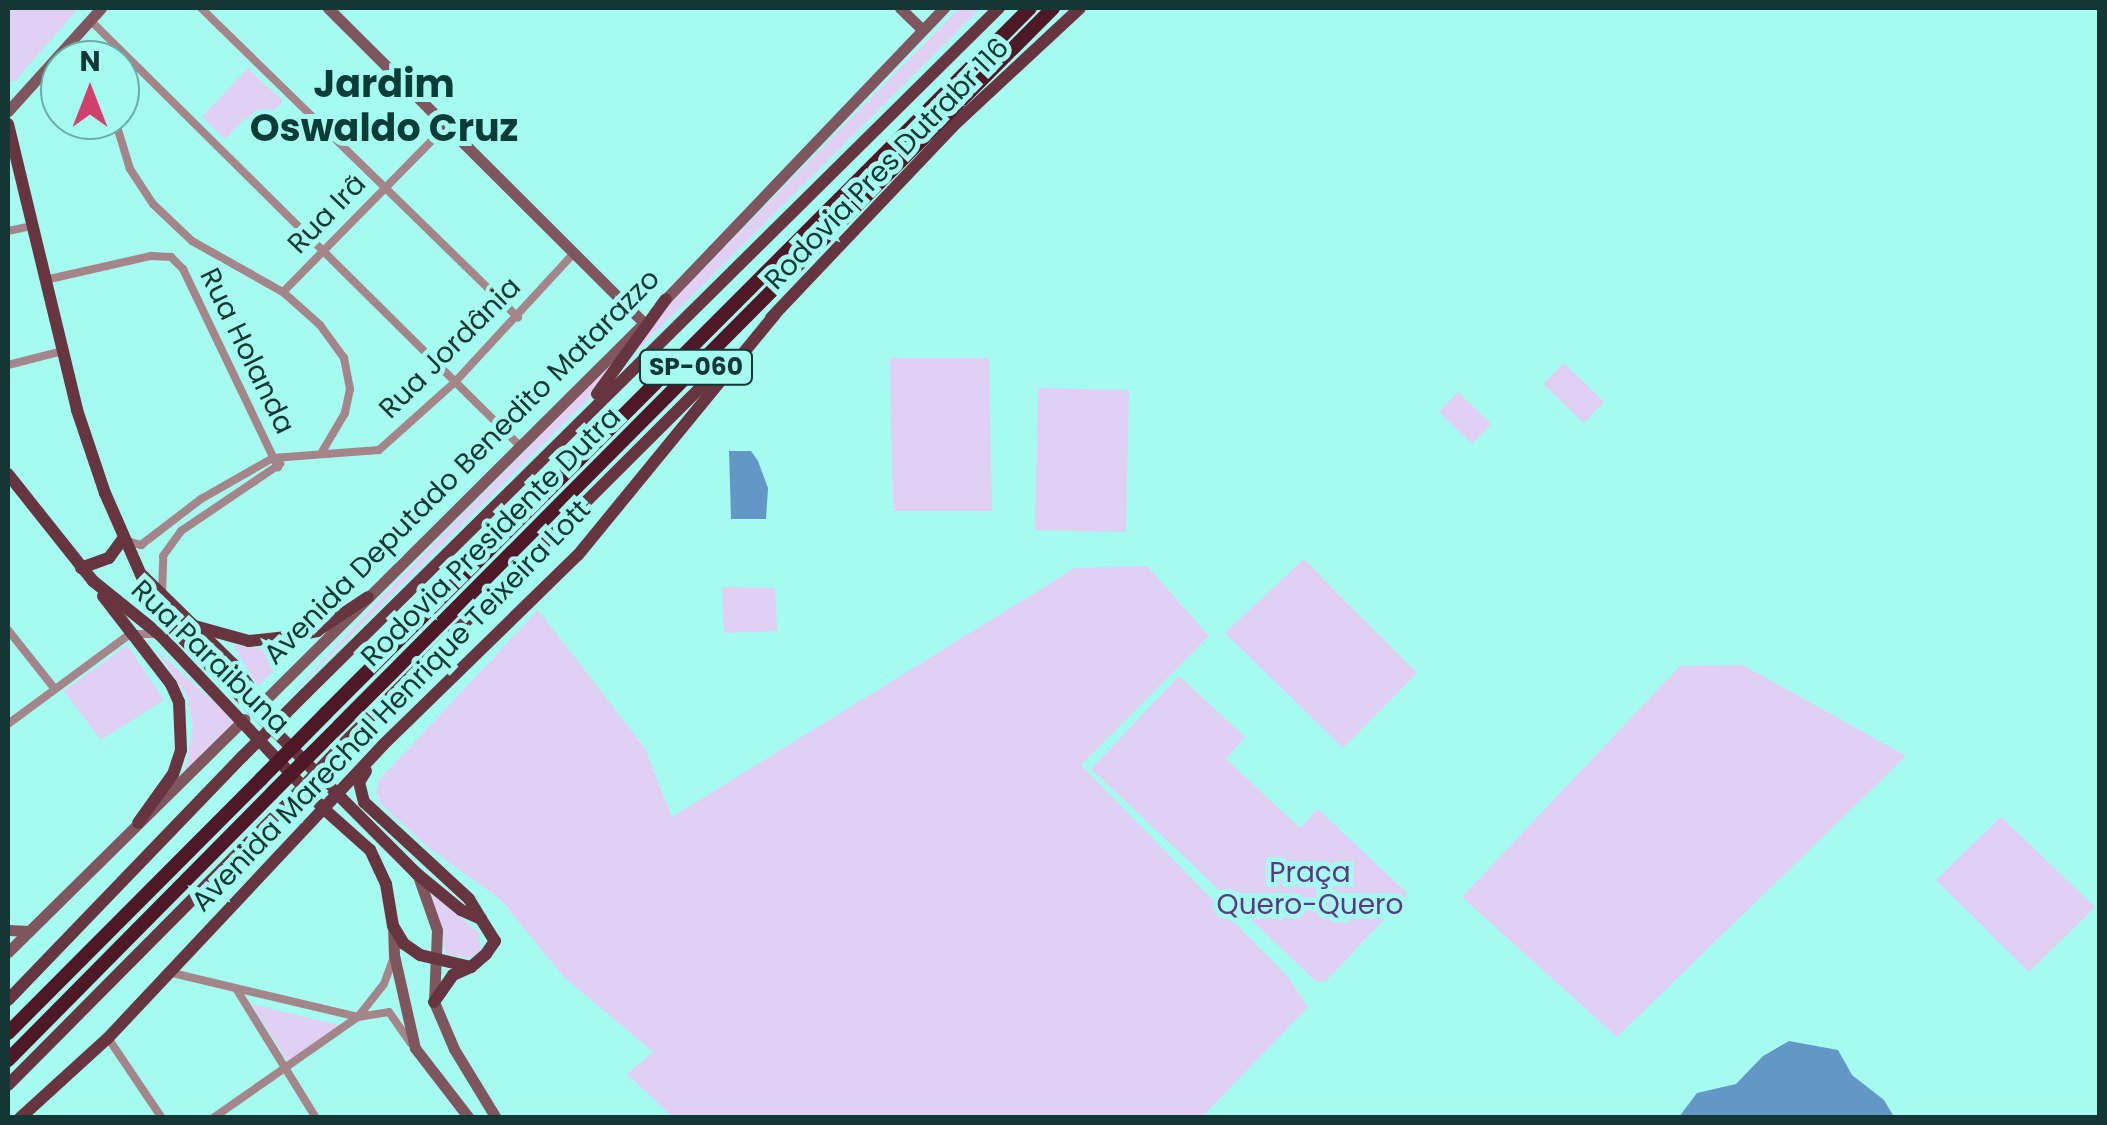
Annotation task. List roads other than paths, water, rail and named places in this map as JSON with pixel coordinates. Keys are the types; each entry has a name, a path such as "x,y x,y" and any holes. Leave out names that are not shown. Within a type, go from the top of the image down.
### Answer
{"highway":[{"name":"Rodovia Presidente Dutra","path":"8,1033 1030,8"},
{"name":"Rodovia Presidente Dutra","path":"8,1060 272,793 344,732 1053,8"}],"main road":[{"path":"8,111 100,8"},
{"path":"328,8 644,322"},
{"path":"900,8 922,29"},
{"name":"Avenida Deputado Benedito Matarazzo","path":"11,948 521,447 944,8"},
{"path":"8,1000 243,756 998,8"},
{"name":"Rodovia Pres Dutrabr 116","path":"775,314 953,126 1080,8"},
{"path":"8,124 81,422 135,568 158,614 250,713 416,873 461,910 481,919"},
{"path":"574,426 666,299"},
{"path":"8,1085 284,807 344,732 775,314"},
{"name":"Avenida Marechal Henrique Teixeira Lott","path":"23,1118 108,1038 384,744 578,556 775,314"},
{"name":"Rua Paraibuna","path":"8,474 92,581 250,713 324,809 370,850 386,884 394,955 415,1048 468,1118"},
{"path":"81,568 110,558 123,538"},
{"path":"135,568 234,664 248,685 250,713"},
{"path":"92,581 171,684 182,727 173,774 138,823"},
{"path":"191,625 249,641 287,637 316,631 368,597"},
{"path":"384,744 359,782 364,802 468,900 496,941 471,967 453,975 434,1002"},
{"path":"416,873 431,904 436,958 434,1002 454,1049 496,1118"},
{"path":"393,926 411,951 471,967"},
{"path":"11,948 8,930 29,931"}],"street":[{"path":"201,8 518,316"},
{"path":"90,20 521,447"},
{"name":"Rua Irã","path":"283,292 447,125"},
{"path":"121,140 130,170 153,204 192,241 283,292 320,325 344,358 350,389 345,413 322,452"},
{"path":"8,231 32,226"},
{"name":"Rua Jordânia","path":"123,538 132,546 141,545 201,499 286,458 379,450 455,382 574,252"},
{"name":"Rua Holanda","path":"45,280 152,256 171,257 183,269 275,463"},
{"path":"8,366 63,351"},
{"path":"162,594 163,556 180,532 275,463"},
{"path":"8,630 55,689"},
{"path":"8,724 130,634 160,635"},
{"path":"213,1118 358,1017 384,984 394,955"},
{"path":"168,972 358,1017"},
{"path":"238,990 316,1118"},
{"name":"Rua Paraibuna","path":"358,1017 388,1012 415,1048"},
{"path":"108,1038 162,1118"}],"water":[{"path":"729,451 751,451 758,461 768,488 766,519 731,519"},
{"path":"1789,1041 1838,1050 1852,1075 1884,1100 1894,1117 1679,1117 1697,1093 1736,1084 1763,1056"}],"district":[{"name":"Jardim Oswaldo Cruz","path":"384,106"}],"park label":[{"name":"Praça Quero-Quero","path":"1310,889"}]}
